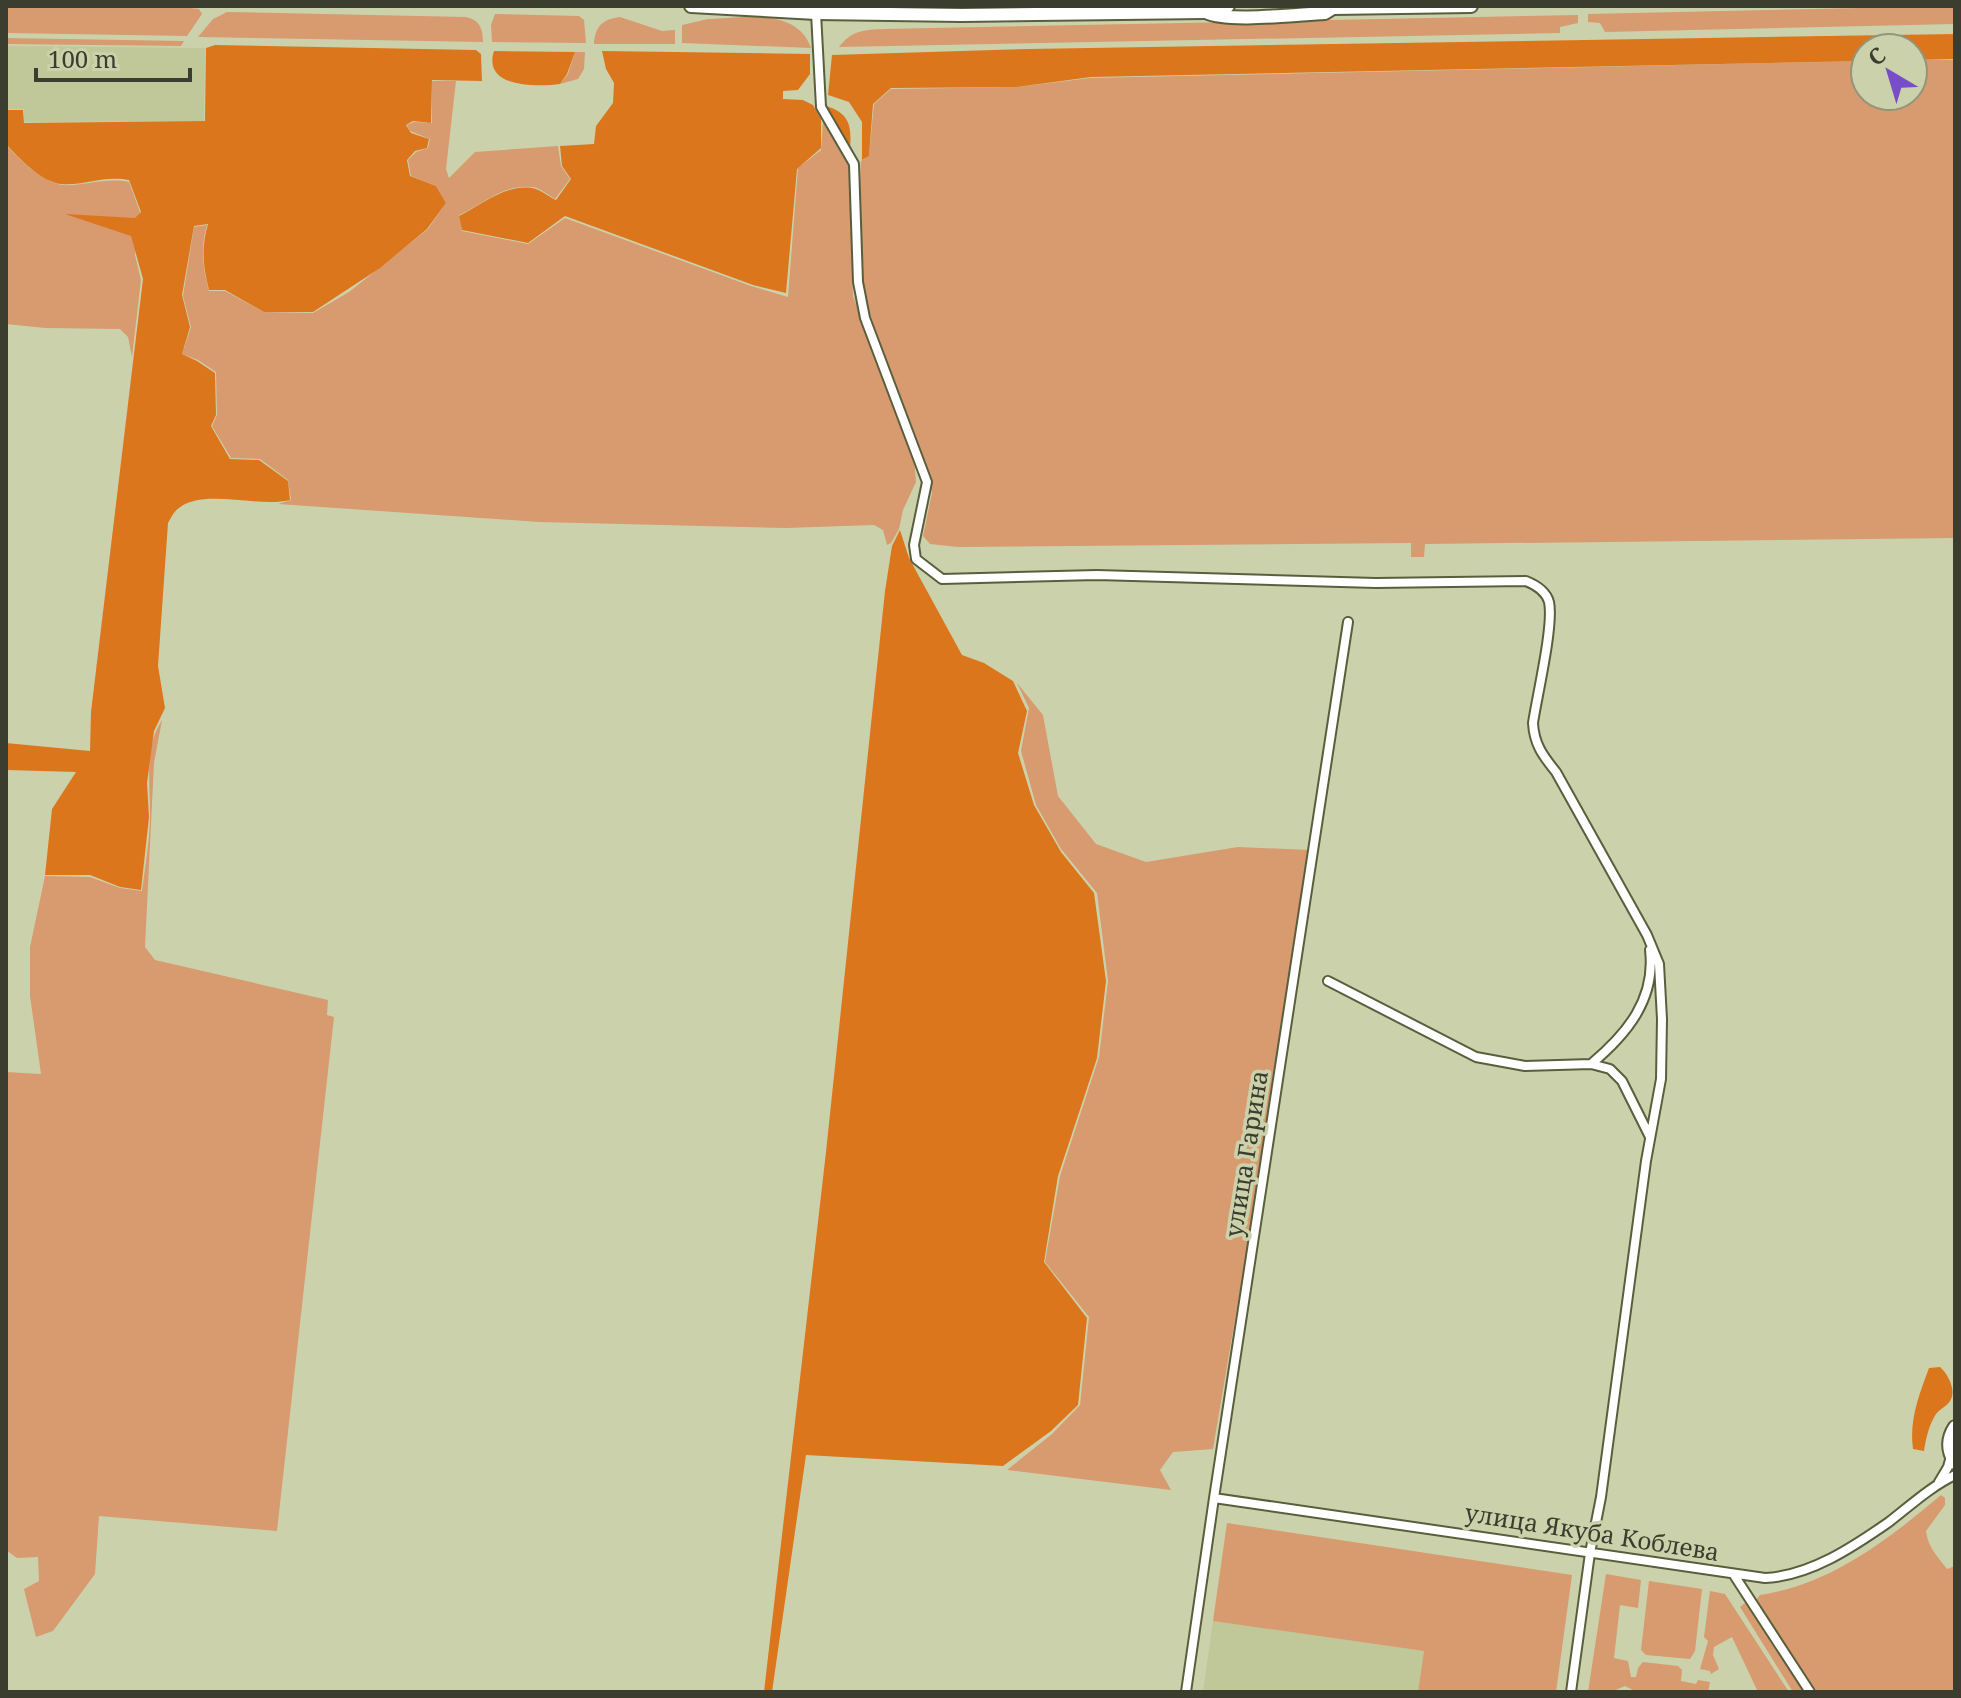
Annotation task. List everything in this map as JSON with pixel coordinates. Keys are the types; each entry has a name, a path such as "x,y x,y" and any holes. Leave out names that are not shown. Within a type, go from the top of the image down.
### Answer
{"main road":[{"path":"691,6 816,13 991,15 1206,12 1228,6"},
{"path":"977,6 991,15"},
{"path":"1206,12 1213,16 1279,15 1325,13 1331,7 1471,6"},
{"path":"1953,1459 1950,1437 1955,1427"}],"street":[{"path":"816,13 821,107 854,164 858,282 865,318 927,482 914,545 916,559 942,579 1097,575 1376,583 1526,581 1535,584 1546,595 1549,603 1534,738 1646,934 1659,964 1662,1019 1661,1079 1571,1692"},
{"name":"улица Гарина","path":"1186,1692 1348,622"},
{"path":"1591,1064 1613,1046 1632,1023 1646,997 1651,972 1646,934"},
{"path":"1328,981 1476,1057 1525,1066 1591,1064 1610,1069 1622,1081 1650,1138"},
{"name":"улица Якуба Коблева","path":"1939,1483 1953,1459"},
{"name":"улица Якуба Коблева","path":"1214,1498 1734,1575 1782,1577 1813,1567 1870,1534 1939,1483 1955,1475"},
{"path":"1734,1575 1810,1692"}],"shaded area":[{"path":"6,6 181,7 199,9 202,14 187,36 6,33"},
{"path":"966,6 970,11 824,7"},
{"path":"1955,6 1955,24 1605,32 1600,23 1588,22 1588,14"},
{"path":"227,12 466,17 480,26 483,42 198,37 213,19"},
{"path":"495,14 579,16 584,20 586,43 492,42 491,25"},
{"path":"1578,15 1578,23 1560,27 1560,33 839,47 859,32 884,29"},
{"path":"620,17 662,31 675,30 675,44 594,44 601,24"},
{"path":"752,17 781,21 794,26 804,35 811,48 682,43 682,25 708,19"},
{"path":"1929,34 1955,34 1955,59 1929,60"},
{"path":"1849,36 1849,61 1091,77 1017,87 891,88 873,104 869,156 862,160 862,122 849,102 828,95 832,55"},
{"path":"6,38 184,41 181,46 6,44"},
{"path":"215,45 476,50 481,54 482,81 432,80 431,123 413,121 406,125 411,133 429,139 427,148 415,151 407,160 410,176 436,186 446,203 427,229 380,268 313,312 264,312 225,290 209,290 204,257 208,224 194,226 182,295 190,327 182,354 215,373 216,415 211,426 230,459 259,460 288,481 290,500 202,499 179,508 168,523 158,666 165,708 154,731 147,783 149,817 141,890 120,887 90,875 45,875 52,809 76,772 6,770 6,743 90,751 91,712 143,279 131,236 65,214 135,218 141,212 129,180 61,184 38,174 6,144 6,110 23,110 24,123 205,121 206,48"},
{"path":"6,46 205,48 204,121 24,122 24,109 6,109"},
{"path":"494,51 575,52 560,84 526,85 496,72 492,63"},
{"path":"602,51 810,54 810,74 798,90 783,91 783,99 803,100 813,105 821,119 821,148 797,169 786,293 753,285 565,216 528,243 462,230 459,216 512,189 535,189 556,200 571,179 562,166 560,146 594,144 596,126 613,103 614,83 606,69"},
{"path":"575,52 585,52 584,69 578,79 560,84 568,74"},
{"path":"1929,60 1955,60 1955,538 1425,544 1424,557 1411,557 1411,543 958,547 930,544 923,536 932,493 926,466 870,315 863,280 859,202 861,161 869,156 874,104 891,89 1018,87 1090,78 1849,61 1849,112 1929,112"},
{"path":"432,81 456,81 446,169 449,178 475,152 558,146 561,166 570,179 555,199 531,187 511,189 493,196 459,215 462,231 528,244 565,218 788,297 798,168 821,150 823,121 849,166 853,296 914,459 916,482 891,543 887,545 883,530 874,525 786,528 539,522 278,504 291,500 288,480 260,459 231,458 212,426 217,415 216,372 182,354 191,327 183,296 194,227 207,225 203,258 209,291 225,291 264,312 313,313 349,292 428,229 446,203 436,186 411,176 408,160 416,152 428,148 430,139 410,131 407,125 414,122 432,123"},
{"path":"826,106 840,112 847,121 850,148"},
{"path":"6,145 36,173 58,184 110,180 129,182 140,212 135,255 141,280 132,357 128,337 120,329 6,324"},
{"path":"900,530 909,558 962,655 984,663 1013,681 1027,711 1018,753 1034,805 1061,852 1094,893 1106,981 1097,1058 1058,1176 1044,1262 1087,1318 1078,1405 1051,1431 1003,1466 806,1455 772,1692 764,1692 826,1152 885,591 892,546"},
{"path":"1017,683 1043,715 1058,796 1096,844 1146,862 1238,847 1310,850 1271,1107 1213,1449 1173,1452 1160,1470 1171,1490 1007,1470 1052,1434 1080,1405 1089,1317 1045,1262 1060,1176 1099,1057 1108,981 1097,893 1061,849 1036,805 1021,751 1029,708"},
{"path":"162,720 154,763 145,947 155,960 328,1000 327,1015 334,1017 277,1531 99,1516 95,1574 53,1631 36,1637 24,1589 39,1581 38,1557 17,1558 6,1550 6,1072 41,1074 30,996 30,947 45,876 90,877 120,888 142,891 149,830 150,756"},
{"path":"1940,1367 1951,1383 1952,1397 1934,1418 1924,1451 1913,1449 1914,1418 1922,1388 1929,1368"},
{"path":"1941,1495 1945,1498 1945,1505 1926,1531 1931,1547 1947,1569 1955,1566 1955,1692 1817,1692 1756,1600 1760,1595 1810,1581 1857,1558"},
{"path":"1227,1523 1572,1575 1556,1692 1418,1692 1424,1651 1213,1621"},
{"path":"1606,1574 1641,1580 1638,1608 1620,1605 1614,1658 1628,1661 1631,1677 1636,1677 1643,1662 1678,1666 1682,1670 1681,1681 1696,1684 1698,1680 1710,1682 1708,1692 1637,1692 1625,1686 1611,1692 1588,1692"},
{"path":"1649,1581 1702,1589 1695,1651 1690,1659 1646,1655 1641,1650"},
{"path":"1710,1591 1725,1594 1789,1692 1758,1692 1732,1637 1714,1647 1713,1655 1719,1669 1711,1674 1700,1669 1708,1641 1704,1637"},
{"path":"1746,1602 1805,1692 1793,1692 1740,1607"},
{"path":"1213,1621 1424,1651 1418,1692 1203,1692"}]}
